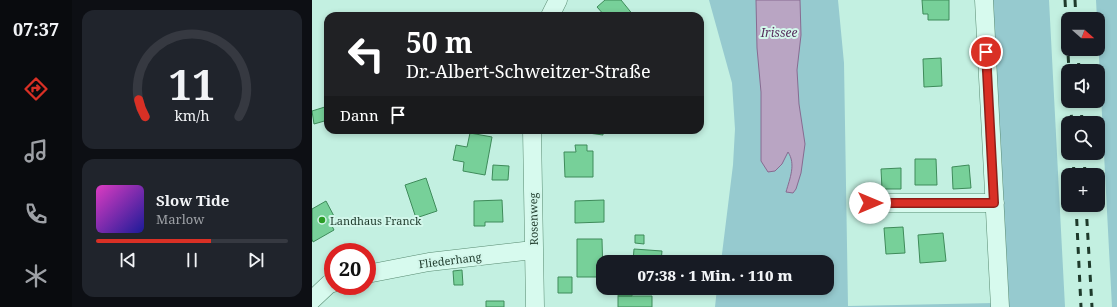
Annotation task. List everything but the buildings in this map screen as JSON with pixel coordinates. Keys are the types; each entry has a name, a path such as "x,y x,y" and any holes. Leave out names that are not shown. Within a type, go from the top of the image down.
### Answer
{"street":[{"path":"552,12 558,0"},
{"path":"984,0 1000,307"},
{"name":"Rosenweg","path":"532,134 534,307"},
{"path":"870,203 994,203"},
{"name":"Fliederhang","path":"376,272 429,262 533,250"},
{"path":"312,300 324,289"}],"shaded area":[{"path":"709,0 838,0 844,63 848,306 995,303 995,307 715,307 716,295 834,295 834,255 722,255 733,165 735,129 732,83"},
{"path":"991,0 1049,0 1065,307 1009,307"},
{"path":"1096,0 1117,0 1117,307 1112,307 1104,160 1105,116 1102,116 1102,108 1105,108 1105,64 1099,64 1099,56 1105,56 1105,12 1097,12"}],"water":[{"name":"Irissee","path":"756,0 800,0 801,35 797,70 799,104 805,144 801,173 796,189 793,193 786,192 792,166 792,161 788,152 782,164 775,171 768,172 761,161 761,92 757,48"}],"railway":[{"path":"1065,0 1069,64"},
{"path":"1075,0 1076,12"},
{"path":"1078,56 1079,64"},
{"path":"1071,108 1071,116"},
{"path":"1081,108 1082,116"},
{"path":"1073,160 1074,168"},
{"path":"1084,160 1085,168"},
{"path":"1076,212 1081,307"},
{"path":"1086,212 1092,307"}],"place":[{"name":"Landhaus Franck","path":"322,220"}],"route":[{"path":"870,203 994,203 986,52"}]}
